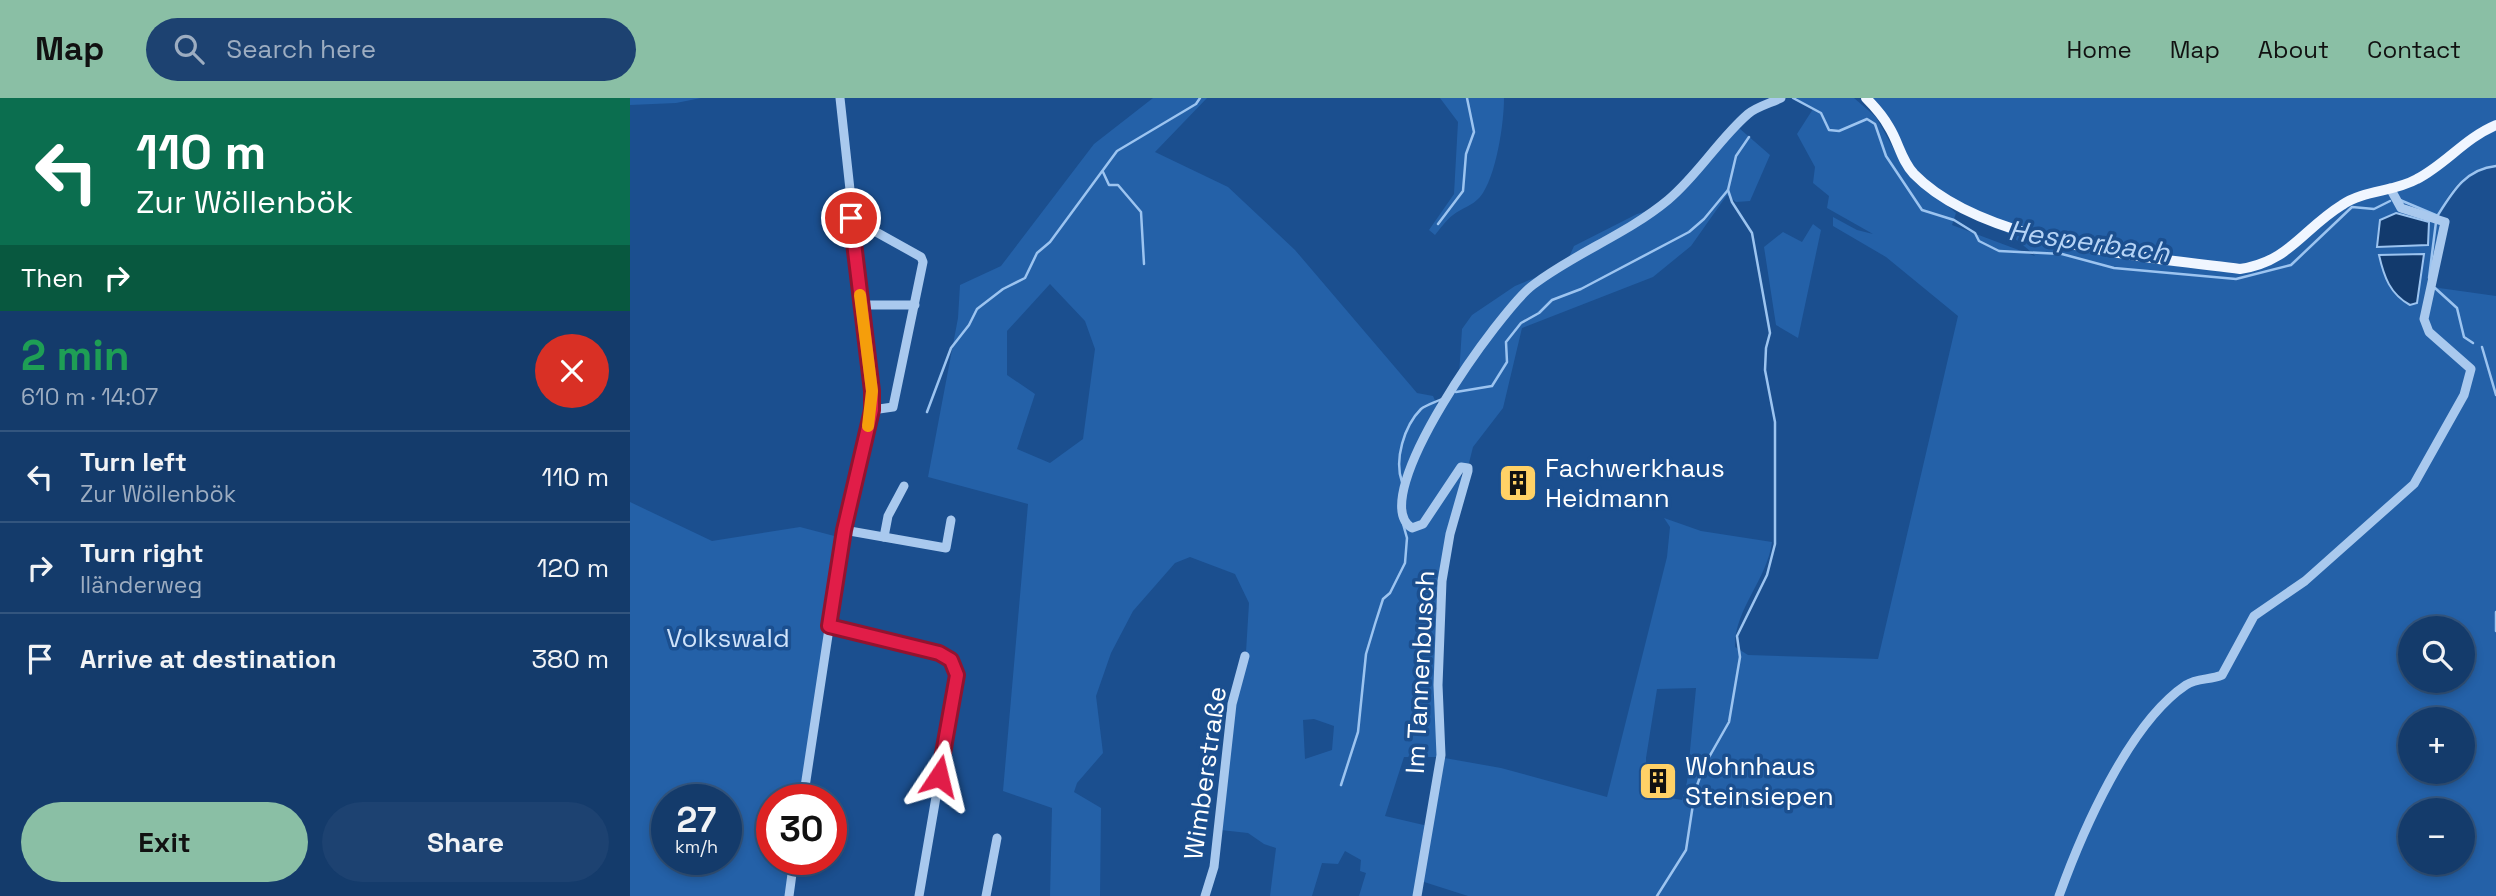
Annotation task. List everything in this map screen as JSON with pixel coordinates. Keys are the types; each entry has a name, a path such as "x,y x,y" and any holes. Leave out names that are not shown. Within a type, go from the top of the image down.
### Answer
{"main road":[{"path":"1866,98 1890,127 1906,164 1930,188 1969,214 2038,237 2240,269 2261,266 2282,256 2351,199 2423,176 2463,143 2496,125"}],"street":[{"path":"805,784 844,530 872,410 840,98"},
{"name":"Im Tannenbusch","path":"1417,896 1441,755 1438,685 1442,581 1450,534 1468,471 1465,466 1457,471 1423,524 1412,528 1407,525 1401,511 1402,494 1417,448 1520,296 1560,267 1664,203 1749,113 1782,98"},
{"path":"2059,896 2074,855 2142,726 2184,686 2195,680 2222,675 2246,626 2254,616 2305,581 2414,484 2448,426 2472,373 2426,326 2424,319 2445,222 2401,208 2390,188"},
{"path":"851,218 921,257 923,262 894,407 872,410"},
{"path":"861,304 915,305"},
{"path":"884,537 888,516 904,486"},
{"path":"844,530 946,548 951,520"},
{"path":"829,626 939,653 955,666 957,675 919,896"},
{"name":"Wimberstraße","path":"1205,896 1217,851 1232,704 1245,656"},
{"path":"986,896 998,838"},
{"path":"789,896 792,875"}],"green space":[{"path":"630,98 701,98 676,103 630,105"},
{"path":"1153,98 1207,98 1155,152 1228,187 1295,250 1417,393 1433,396 1439,409 1422,435 1408,465 1403,481 1401,512 1405,527 1418,530 1457,474 1462,477 1440,572 1436,609 1439,757 1501,768 1607,797 1667,557 1670,527 1664,518 1701,531 1772,542 1764,569 1740,620 1735,647 1748,655 1878,659 1958,316 1886,257 1833,226 1833,217 1857,230 1873,234 1827,208 1829,196 1813,183 1815,167 1797,134 1813,109 1795,98 1854,98 1876,117 1907,173 1956,213 1952,225 2035,256 2009,234 1946,194 1918,171 1905,154 1886,115 1872,98 2496,98 2496,126 2459,145 2421,176 2496,128 2496,165 2475,171 2458,184 2436,220 2444,223 2424,319 2429,333 2448,349 2427,322 2432,287 2496,296 2496,896 1468,896 1421,881 1418,896 1359,896 1366,873 1360,871 1361,860 1345,851 1338,864 1322,863 1312,896 1270,896 1276,848 1264,844 1248,833 1221,830 1235,706 1246,652 1249,603 1235,574 1190,557 1175,563 1133,611 1111,653 1096,696 1103,753 1077,783 1074,792 1101,808 1100,896 1050,896 1052,808 1003,791 1028,504 928,477 958,318 960,285 1001,266 1094,144","holes":["1050,284 1085,321 1095,349 1083,439 1050,463 1017,449 1035,394 1007,375 1007,331","1696,688 1687,782 1682,800 1647,794 1646,758 1657,689","1314,719 1334,726 1332,750 1305,759 1303,720","1404,757 1438,757 1428,826 1385,816"]},
{"path":"1440,98 1504,98 1498,150 1486,188 1477,200 1450,217 1435,235 1429,230 1454,194 1458,122"},
{"path":"1739,128 1770,155 1750,201 1736,202 1727,195 1691,246 1653,277 1522,328 1503,408 1473,447 1469,463 1460,465 1418,526 1408,521 1404,493 1415,456 1459,375 1462,329 1472,315 1515,286 1551,271 1569,257 1574,246 1637,214 1668,205"},
{"path":"1813,224 1821,230 1798,338 1776,325 1764,247 1783,232 1802,242"},
{"name":"Volkswald","path":"630,502 712,541 800,527 842,538 804,784 756,784 756,875 791,875 788,896 630,896"}],"shaded area":[{"path":"2396,213 2429,222 2428,245 2377,247 2380,220"},
{"path":"2424,254 2417,303 2410,305 2397,296 2389,284 2379,255"}],"waterway":[{"path":"927,412 951,348 969,325 977,309 1003,289 1025,278 1037,253 1050,242 1117,151 1196,104 1200,98"},
{"path":"1438,224 1463,191 1466,154 1474,132 1467,98"},
{"name":"Hesperbach","path":"1793,98 1821,113 1829,130 1839,131 1867,119 1875,124 1886,156 1922,210 1954,220 1975,233 1979,241 1999,251 2062,254 2114,268 2236,279 2291,265 2352,207 2374,209 2390,201"},
{"path":"1456,392 1492,386 1507,362 1506,342 1521,323 1539,313 1552,300 1581,289 1689,232 1704,219 1728,190 1736,156 1749,137"},
{"name":"Hesperbach","path":"2438,215 2468,176 2496,166"},
{"path":"1103,172 1109,185 1118,185 1141,212 1144,264"},
{"path":"1657,896 1686,850 1695,791 1704,766 1729,722 1740,657 1737,636 1767,575 1775,544 1775,422 1765,370 1770,333 1752,233 1732,202 1728,190"},
{"path":"2400,200 2438,216"},
{"path":"2429,278 2436,222"},
{"path":"2435,288 2457,308 2464,337 2473,343"},
{"path":"2482,347 2496,395"},
{"path":"1402,482 1399,464 1405,434 1421,409 1442,399"},
{"path":"1341,785 1358,732 1366,654 1383,599 1390,593 1405,563 1407,538 1400,513"},
{"path":"2496,612 2496,631"}],"slow traffic":[{"path":"860,295 872,391 872,410 868,426"}],"place":[{"name":"Fachwerkhaus Heidmann","path":"1518,483"},
{"name":"Wohnhaus Steinsiepen","path":"1658,781"}],"route":[{"path":"851,218 872,410 844,530 829,626 939,653 951,660 957,675 939,776"}]}
